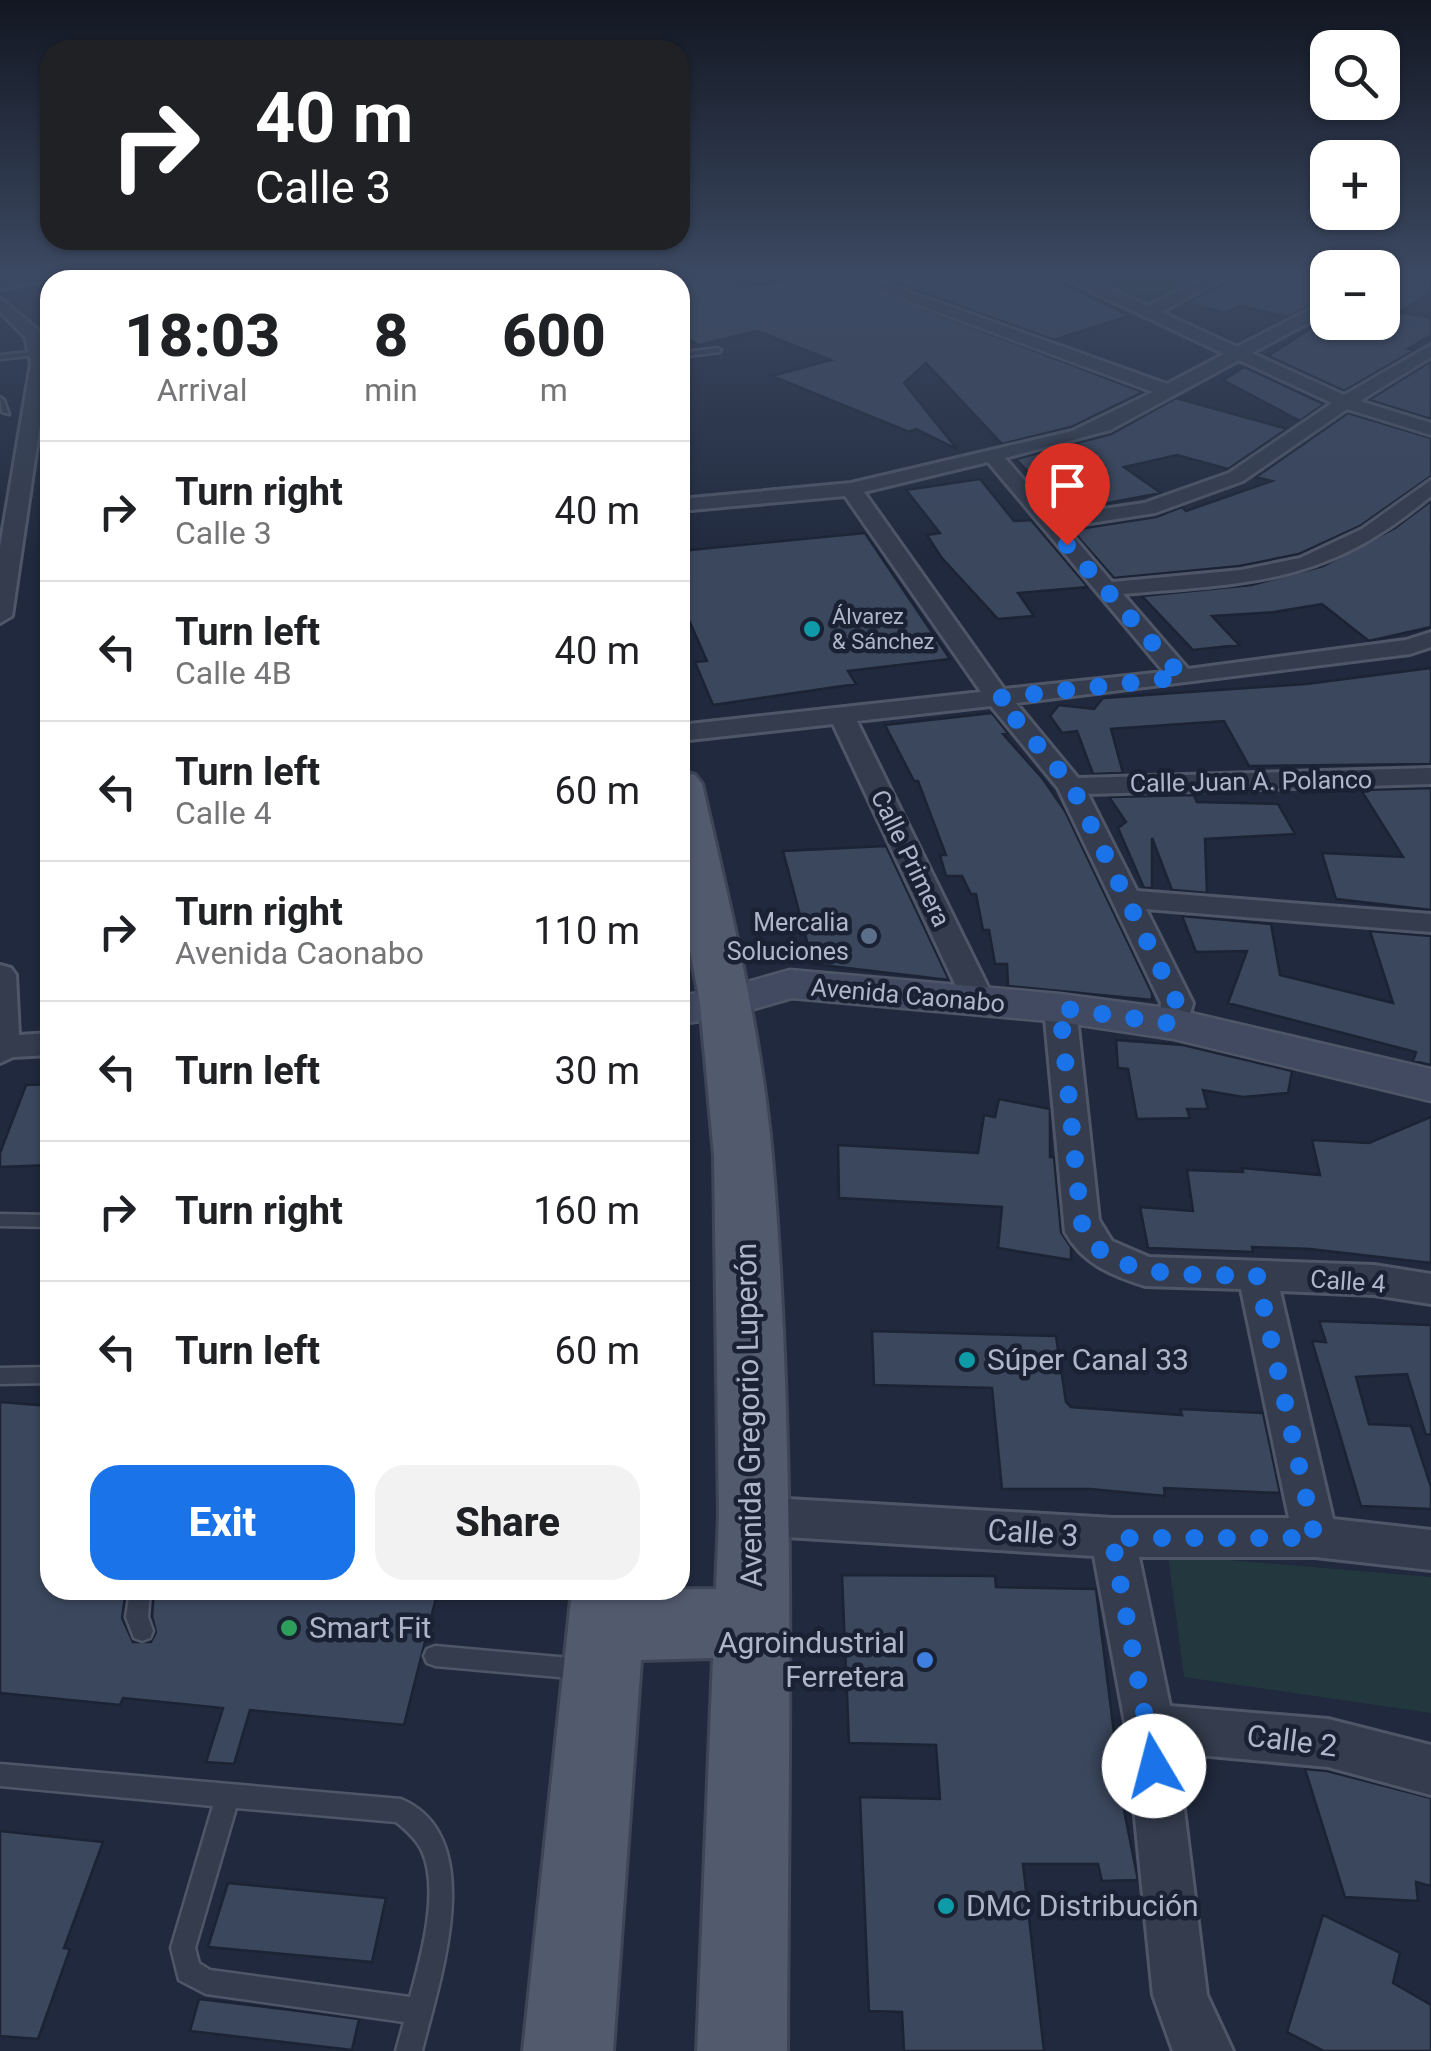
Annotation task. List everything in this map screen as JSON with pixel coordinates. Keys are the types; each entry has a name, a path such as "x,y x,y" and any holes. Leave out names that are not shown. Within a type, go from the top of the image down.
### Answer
{"main road":[{"name":"Avenida Gregorio Luperón","path":"690,881 703,1006 743,1156 754,1516 742,2051"},
{"path":"568,2051 606,1629 752,1622"}],"street":[{"path":"0,616 36,369"},
{"path":"1106,369 1168,391"},
{"path":"690,504 851,489 993,456 1103,426 1211,369"},
{"path":"1275,369 1345,402 1431,428"},
{"path":"1048,523 1148,509 1209,488 1263,460 1400,369"},
{"path":"993,456 1182,677"},
{"path":"1105,588 1266,574 1307,564 1368,535 1431,486"},
{"path":"851,489 998,698 1072,786 1177,1003 1174,1024"},
{"path":"690,732 1424,648"},
{"name":"Calle Primera","path":"842,716 979,1001"},
{"name":"Calle Juan A. Polanco","path":"1072,786 1431,776"},
{"path":"1129,899 1431,922"},
{"path":"0,975 2,1050 40,1045"},
{"name":"Avenida Caonabo","path":"703,1006 790,984 1060,1008 1174,1024 1431,1085"},
{"name":"Calle 4","path":"1060,1008 1081,1220 1090,1242 1112,1259 1145,1270 1374,1280 1431,1289"},
{"path":"1257,1276 1315,1538"},
{"name":"Calle 3","path":"754,1516 1112,1538 1315,1538 1431,1550"},
{"path":"1112,1538 1150,1728 1180,1994 1192,2030 1205,2051"},
{"name":"Calle 2","path":"1150,1728 1310,1740 1402,1758 1431,1770"}],"lane":[{"path":"0,400 6,412"},
{"path":"0,1220 40,1221"},
{"path":"0,1376 40,1375"},
{"path":"139,1600 137,1617 142,1631"},
{"path":"436,1656 606,1629"},
{"path":"0,1775 402,1812 421,1828 435,1850 442,1878 440,1908 408,2051"},
{"path":"228,1794 183,1948 188,1971 206,1982 418,2011"}],"green space":[{"path":"1168,1555 1431,1577 1431,1713 1184,1677"}],"building":[{"path":"799,369 920,369 904,383 957,449 916,429 909,432 772,376"},
{"path":"931,369 1082,369 1143,392 1071,427 1002,444"},
{"path":"1248,369 1324,404 1300,421 1223,380"},
{"path":"1296,369 1383,369 1344,391"},
{"path":"1419,369 1431,369 1431,419 1369,400"},
{"path":"1176,398 1287,429 1228,469 1177,455 1124,467 1161,493 1065,511 1016,459 1111,434"},
{"path":"1348,413 1431,438 1431,476 1360,526 1299,554 1240,566 1114,578 1072,530 1156,517 1182,507 1186,511 1272,481 1256,477"},
{"path":"980,479 1014,521 1031,520 1088,587 1018,593 1034,616 998,619 941,557 927,535 940,533 906,490"},
{"path":"1431,501 1431,627 1369,641 1322,604 1212,616 1239,645 1193,650 1142,596 1251,585 1323,566 1395,528"},
{"name":"Álvarez & Sánchez","path":"865,533 950,659 848,671 856,684 713,705 695,662 707,661 690,623 690,550"},
{"path":"1431,668 1431,764 1249,766 1224,721 1111,729 1123,773 1093,774 1077,731 1062,733 1050,716 1059,705 1094,709 1103,698 1306,684"},
{"path":"992,713 1008,733 1003,734 1065,811 1152,1000 1008,986 1007,964 995,964 989,930 983,930 976,894 971,894 962,876 946,876 940,855 946,855 918,781 914,781 885,725"},
{"path":"1431,788 1431,910 1336,899 1322,853 1403,857 1361,790"},
{"path":"1194,795 1197,802 1278,804 1295,834 1205,839 1207,893 1172,890 1152,838 1152,888 1144,888 1118,828 1126,822 1109,797"},
{"name":"Mercalia Soluciones","path":"886,846 949,980 813,964 783,851"},
{"path":"1182,916 1271,924 1280,975 1393,1003 1370,931 1431,936 1431,1065 1413,1061 1416,1052 1228,1003 1247,951 1196,952"},
{"path":"1116,1040 1183,1045 1292,1071 1288,1093 1243,1097 1203,1090 1208,1109 1187,1109 1190,1118 1137,1119 1128,1069 1118,1068"},
{"path":"40,1084 40,1165 0,1167 0,1153 26,1085"},
{"path":"999,1099 1050,1109 1050,1157 1054,1157 1061,1232 1071,1247 1071,1260 998,1248 1002,1207 839,1198 838,1145 978,1153 984,1115 995,1117"},
{"path":"1431,1117 1431,1263 1310,1249 1252,1247 1253,1252 1148,1248 1140,1207 1193,1211 1187,1170 1243,1172 1242,1168 1320,1175 1312,1140 1369,1143"},
{"path":"1319,1321 1431,1325 1431,1434 1426,1435 1407,1374 1356,1377 1369,1424 1411,1426 1431,1487 1431,1509 1361,1506 1312,1341 1326,1342"},
{"path":"872,1331 1056,1336 1066,1402 1071,1407 1182,1415 1180,1409 1263,1413 1280,1493 1164,1488 1165,1496 1090,1489 1002,1489 992,1388 874,1385"},
{"path":"0,1402 40,1405 40,1600 125,1600 122,1618 133,1642 151,1642 156,1632 153,1600 435,1600 404,1725 250,1710 234,1764 206,1762 223,1708 123,1698 120,1705 0,1693"},
{"path":"842,1575 995,1576 996,1587 1096,1589 1123,1805 1138,1880 1102,1881 1098,1864 1023,1864 1044,2051 904,2051 902,2012 869,2011 860,1797 940,1799 936,1745 849,1743"},
{"path":"1305,1769 1431,1798 1431,1886 1416,1882 1418,1901 1345,1897"},
{"path":"0,1831 103,1842 64,1948 70,1949 38,2039 0,2036"},
{"path":"228,1883 386,1898 372,1962 208,1947"},
{"path":"1323,1915 1400,1953 1393,1983 1431,2005 1431,2051 1324,2051 1287,2032"},
{"path":"199,1999 359,2019 352,2050 190,2031"}],"place":[{"name":"Álvarez & Sánchez","path":"812,629"},
{"name":"Mercalia Soluciones","path":"869,936"},
{"name":"Súper Canal 33","path":"967,1360"},
{"name":"Smart Fit","path":"289,1628"},
{"name":"Agroindustrial Ferretera","path":"925,1660"},
{"name":"DMC Distribución","path":"946,1906"}],"route":[{"path":"1067,545 1182,677 998,698 1072,786 1177,1003 1174,1024 1060,1008 1081,1220 1090,1242 1124,1265 1145,1270 1257,1276 1315,1538 1112,1538 1154,1766"}]}
